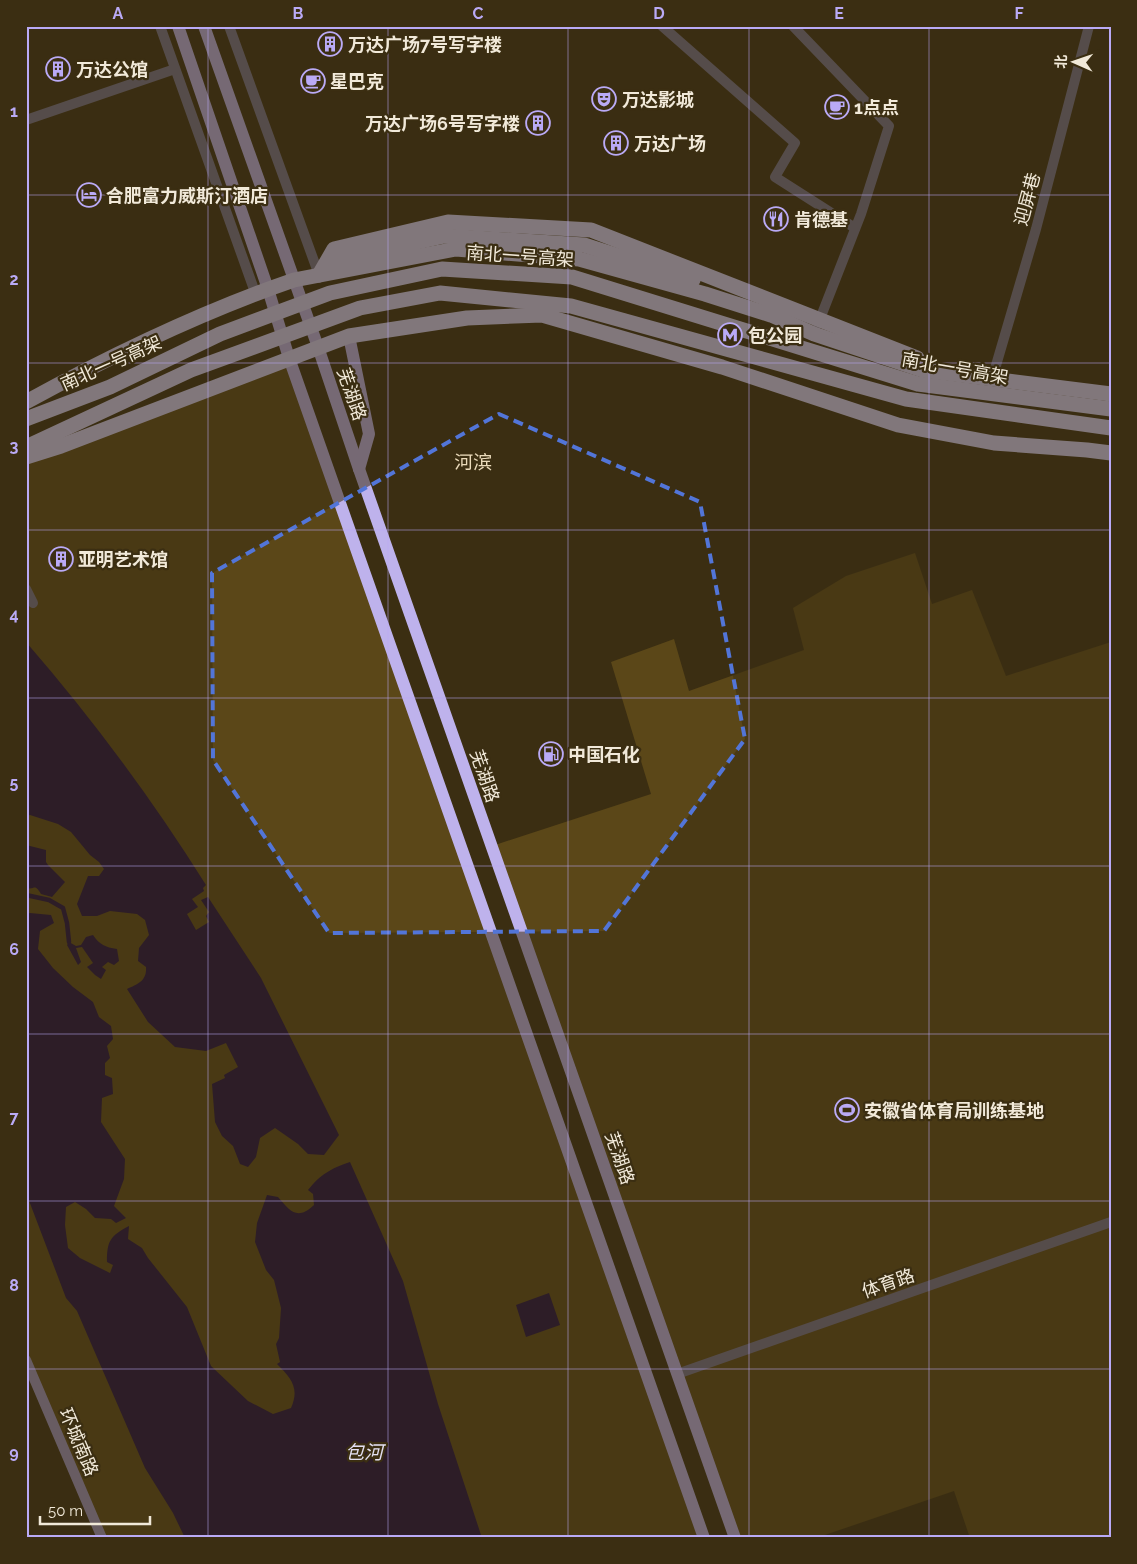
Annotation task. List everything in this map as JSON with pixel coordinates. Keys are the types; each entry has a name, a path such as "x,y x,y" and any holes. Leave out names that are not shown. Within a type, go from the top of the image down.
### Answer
{"highway":[{"path":"319,275 334,249 448,222 590,230 991,386"},
{"path":"26,402 92,366 219,309 294,280 456,249 579,258 771,315 814,334 922,370 991,386 1111,394"},
{"name":"南北一号高架","path":"26,419 110,387 220,334 330,292 442,269 572,277 918,384 991,386 1111,409"},
{"name":"南北一号高架","path":"28,449 191,370 360,308 440,294 571,306 906,399 1111,428"},
{"path":"28,449 62,446 349,336 467,318 542,315 722,366 898,425 994,443 1086,450 1111,454"}],"main road":[{"path":"178,26 262,292 290,358 704,1538"},
{"name":"芜湖路","path":"204,26 734,1538"},
{"path":"349,336 368,434 359,469"}],"street":[{"path":"160,26 262,292"},
{"path":"229,26 319,275"},
{"path":"662,26 795,143 775,177 855,228"},
{"path":"793,26 889,126 855,228 814,334"},
{"name":"迎屏巷","path":"991,386 1036,229 1089,26"},
{"path":"26,120 176,69"},
{"path":"26,589 33,602"},
{"name":"体育路","path":"677,1374 1111,1222"},
{"name":"环城南路","path":"26,1360 102,1538"}],"highlighted area":[{"path":"499,414 700,502 745,739 604,931 329,933 213,760 212,573"}],"shaded area":[{"path":"289,358 704,1538 102,1538 26,1366 26,457"},
{"name":"安徽省体育局训练基地","path":"915,553 932,604 972,590 1006,676 1111,642 1111,1538 970,1538 954,1491 816,1538 735,1538 492,846 651,794 611,662 674,639 689,691 804,650 793,608 846,576"}],"water":[{"path":"26,642 120,760 164,821 206,885 203,888 204,891 192,899 198,907 187,914 196,930 209,922 206,916 209,912 201,900 208,897 261,978 339,1135 324,1155 308,1154 298,1144 275,1128 260,1138 256,1157 248,1167 240,1164 233,1146 222,1136 215,1122 212,1084 225,1078 224,1075 238,1067 226,1043 206,1051 175,1047 148,1022 127,989 138,984 145,976 146,967 138,961 139,948 149,935 145,920 137,914 110,911 97,916 82,916 77,904 88,876 99,876 104,869 71,832 58,824 30,815 26,816"},
{"path":"26,845 46,850 46,862 65,882 52,897 41,894 36,888 26,888"},
{"name":"包河","path":"26,914 51,915 54,923 40,931 38,949 53,968 73,987 93,1002 99,1017 111,1026 113,1039 107,1046 110,1058 105,1063 105,1075 112,1078 113,1094 102,1098 101,1122 125,1159 124,1179 114,1206 126,1218 116,1223 111,1219 95,1218 75,1202 66,1207 65,1225 68,1248 80,1258 110,1273 113,1265 107,1262 109,1244 114,1236 129,1226 128,1239 142,1248 187,1307 211,1366 248,1401 273,1414 291,1408 295,1395 293,1384 277,1364 280,1362 276,1344 279,1338 281,1308 274,1280 266,1270 255,1242 257,1223 267,1195 278,1197 294,1212 303,1212 314,1205 313,1194 308,1190 313,1184 326,1173 350,1162 403,1281 438,1404 482,1538 185,1538 173,1513 145,1468 77,1311 66,1298 28,1198 29,1175 26,1174"},
{"path":"93,935 103,945 117,949 119,961 114,965 108,962 102,967 106,970 101,979 87,967 93,963 82,947 76,948 81,962 78,965 67,945 69,942 76,946 81,945 86,937"},
{"path":"549,1293 560,1325 526,1337 516,1305"}],"waterway":[{"path":"26,895 49,900 63,908 69,942"}],"place":[{"name":"万达广场7号写字楼","path":"330,44"},
{"name":"万达公馆","path":"58,69"},
{"name":"星巴克","path":"313,81"},
{"name":"万达影城","path":"604,99"},
{"name":"1点点","path":"837,107"},
{"name":"万达广场6号写字楼","path":"538,123"},
{"name":"万达广场","path":"616,143"},
{"name":"合肥富力威斯汀酒店","path":"89,195"},
{"name":"肯德基","path":"776,219"},
{"name":"包公园","path":"730,335"},
{"name":"亚明艺术馆","path":"61,559"},
{"name":"中国石化","path":"551,754"},
{"name":"安徽省体育局训练基地","path":"847,1110"}],"district":[{"name":"河滨","path":"473,462"}]}
